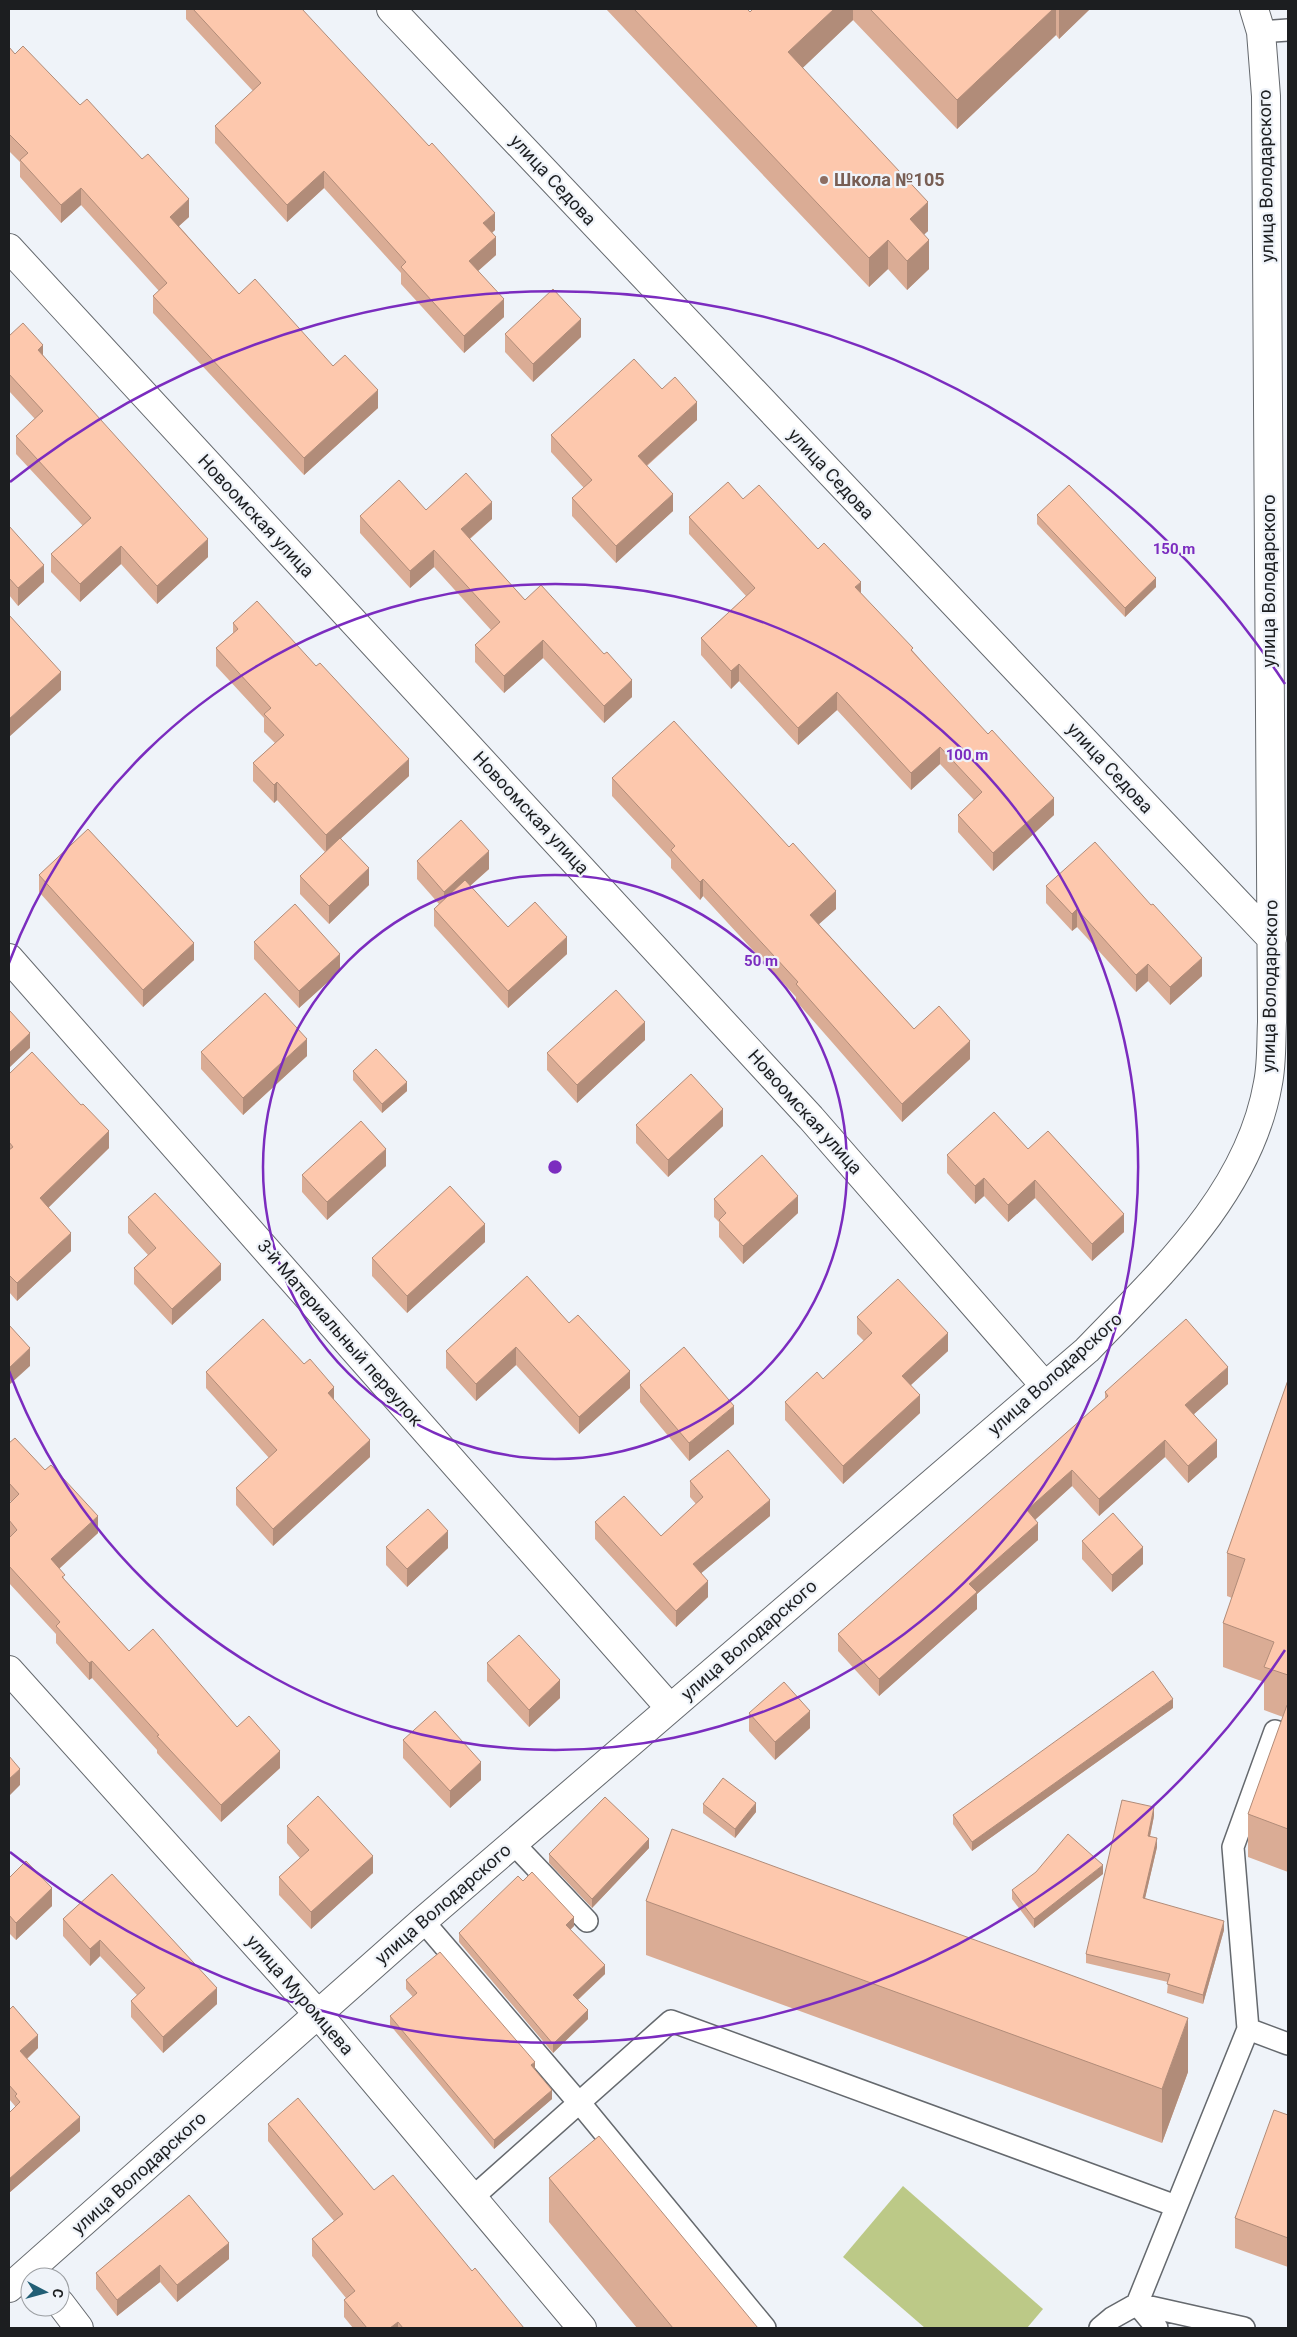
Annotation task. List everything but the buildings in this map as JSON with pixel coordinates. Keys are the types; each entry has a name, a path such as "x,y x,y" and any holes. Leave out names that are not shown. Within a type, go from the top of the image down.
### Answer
{"street":[{"name":"улица Седова","path":"391,9 1272,939"},
{"name":"улица Володарского","path":"41,2267 318,2014 423,1921 1087,1350 1170,1263 1224,1195 1253,1139 1280,1025 1272,939 1266,106 1258,20"},
{"name":"Новоомская улица","path":"9,248 812,1118 1045,1386"},
{"name":"3-й Материальный переулок","path":"9,958 670,1708"},
{"name":"улица Муромцева","path":"9,1670 318,2014 582,2328"},
{"name":"улица Володарского","path":"9,2288 20,2281"},
{"path":"70,2316 79,2328"}],"lane":[{"path":"1258,20 1288,30"},
{"path":"1100,2328 1112,2318 1137,2304 1248,2029 1233,1848 1275,1731 1288,1736"},
{"path":"513,1843 587,1921"},
{"path":"423,1921 579,2103 765,2328"},
{"path":"472,2198 671,2021 1176,2206"},
{"path":"1248,2029 1288,2044"},
{"path":"1137,2304 1157,2328"},
{"path":"1137,2304 1244,2328"}],"green space":[{"path":"903,2186 1043,2309 1027,2328 925,2328 843,2257"}],"place":[{"name":"Школа №105","path":"824,180"}]}
